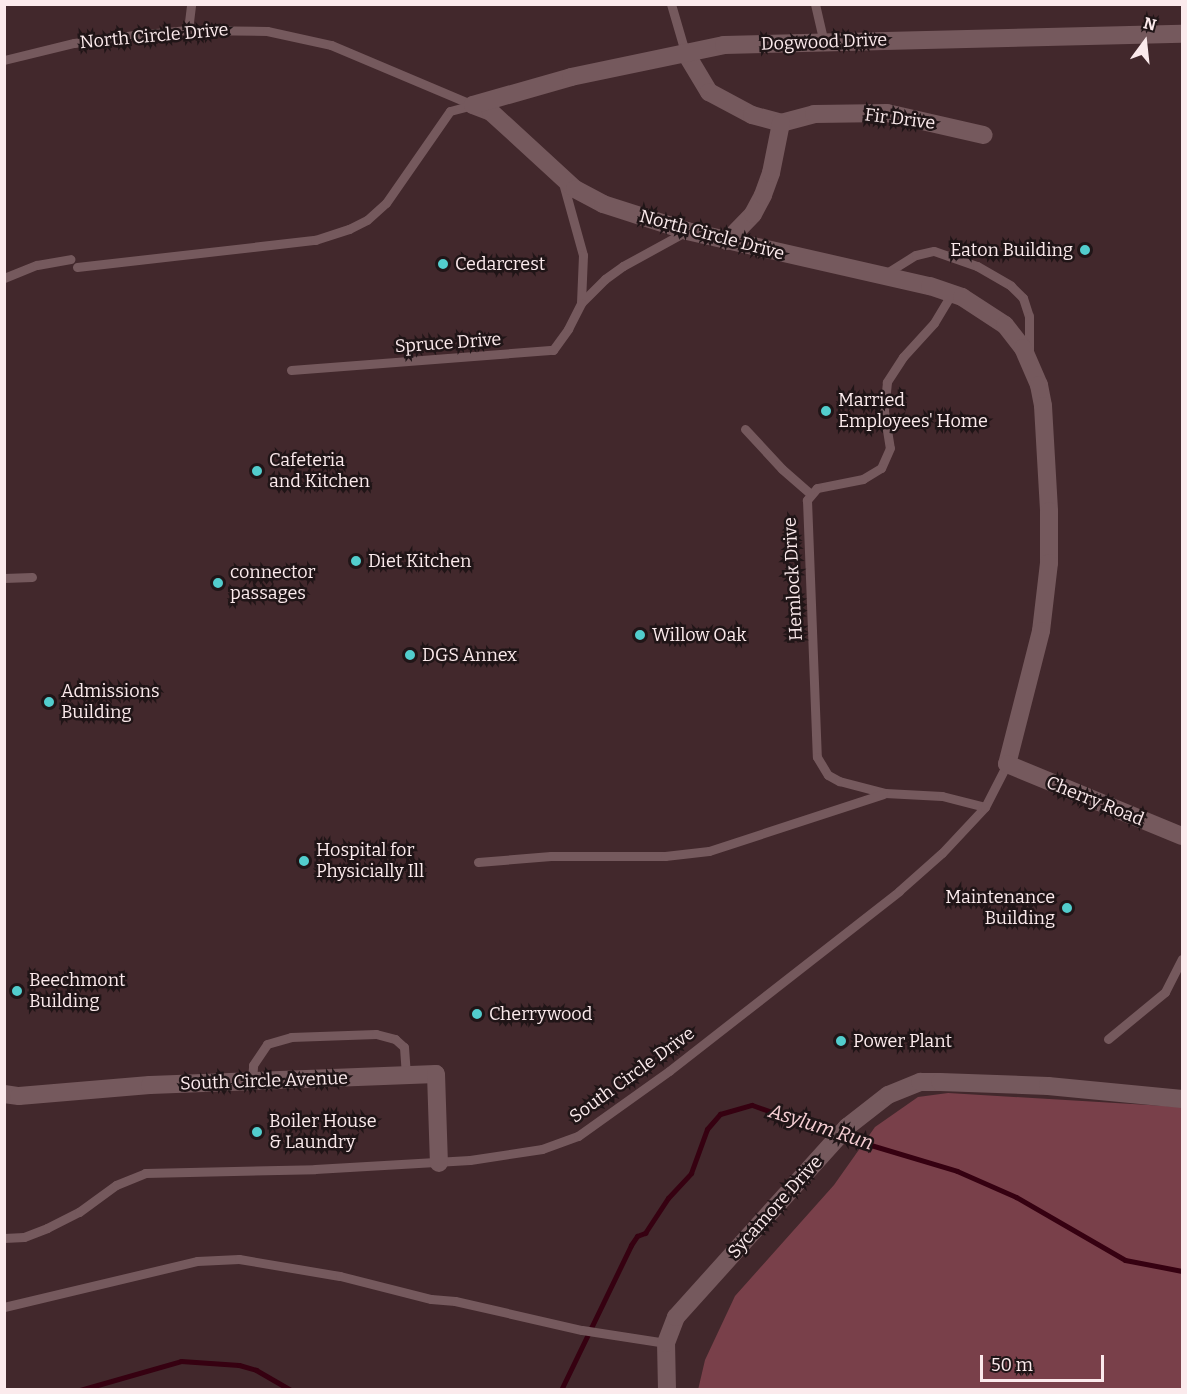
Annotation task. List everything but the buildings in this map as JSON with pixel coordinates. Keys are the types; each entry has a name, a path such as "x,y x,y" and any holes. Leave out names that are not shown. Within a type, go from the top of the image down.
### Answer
{"street":[{"name":"Dogwood Drive","path":"473,105 572,77 724,45 1182,34"},
{"path":"685,52 710,92 752,115 781,123 764,195 753,214 728,241"},
{"name":"North Circle Drive","path":"473,105 499,118 562,178 588,197 603,204 687,231 883,275 952,293 979,306 1005,325 1029,360 1043,406 1048,488 1049,562 1039,645 1007,764"},
{"name":"Fir Drive","path":"781,123 814,114 887,113 984,135"},
{"name":"Cherry Road","path":"1007,764 1182,836"},
{"name":"South Circle Avenue","path":"4,1094 19,1096 150,1085 436,1074 439,1163"},
{"name":"Sycamore Drive","path":"667,1381 666,1344 670,1327 685,1306 847,1127 888,1095 920,1082 1048,1086 1182,1099"}],"lane":[{"path":"188,30 191,4"},
{"path":"670,4 685,52"},
{"path":"815,4 824,42"},
{"name":"North Circle Drive","path":"4,60 74,43 188,30 248,29 286,33 310,39 398,71 473,105"},
{"path":"77,267 315,240 349,229 367,220 386,203 450,111 473,105"},
{"name":"Spruce Drive","path":"562,178 583,255 581,303"},
{"name":"Spruce Drive","path":"291,370 553,350 568,329 581,303 623,266 687,231"},
{"path":"883,275 916,255 934,251 951,255 991,274 1023,297 1029,316 1029,360"},
{"path":"4,278 37,265 70,259"},
{"name":"Hemlock Drive","path":"952,293 934,324 903,357 887,382 884,406 890,448 881,468 863,479 824,485 810,493 806,505 817,757 828,775 885,793 942,796 985,807"},
{"path":"745,429 810,493"},
{"path":"4,578 32,577"},
{"name":"South Circle Drive","path":"4,1238 24,1237 47,1228 79,1212 116,1185 145,1173 439,1163 542,1149 578,1136 598,1124 899,891 942,852 985,807 1007,764"},
{"path":"478,862 550,856 665,856 709,851 885,793"},
{"path":"1108,1040 1165,992 1182,959"},
{"path":"252,1081 254,1065 267,1044 291,1036 376,1034 395,1039 404,1047 406,1075"},
{"path":"4,1307 197,1261 239,1259 340,1276 431,1299 455,1300 582,1330 666,1344"}],"shaded area":[{"path":"948,1093 1182,1107 1182,1389 698,1390 705,1360 735,1296 834,1185 875,1127 918,1097"}],"waterway":[{"name":"Asylum Run","path":"561,1390 631,1245 637,1236 645,1233 668,1198 691,1173 707,1129 720,1114 752,1105 835,1134"},
{"name":"Asylum Run","path":"844,1137 957,1171 1016,1197 1125,1260 1182,1271"},
{"name":"Asylum Run","path":"80,1390 181,1361 239,1365 256,1370 290,1390"}],"place":[{"name":"Eaton Building","path":"1085,250"},
{"name":"Cedarcrest","path":"443,264"},
{"name":"Married Employees' Home","path":"826,411"},
{"name":"Cafeteria and Kitchen","path":"257,471"},
{"name":"Diet Kitchen","path":"356,561"},
{"name":"connector passages","path":"218,583"},
{"name":"Willow Oak","path":"640,635"},
{"name":"DGS Annex","path":"410,655"},
{"name":"Admissions Building","path":"49,702"},
{"name":"Hospital for Physicially Ill","path":"304,861"},
{"name":"Maintenance Building","path":"1067,908"},
{"name":"Beechmont Building","path":"17,991"},
{"name":"Cherrywood","path":"477,1014"},
{"name":"Power Plant","path":"841,1041"},
{"name":"Boiler House & Laundry","path":"257,1132"}]}
